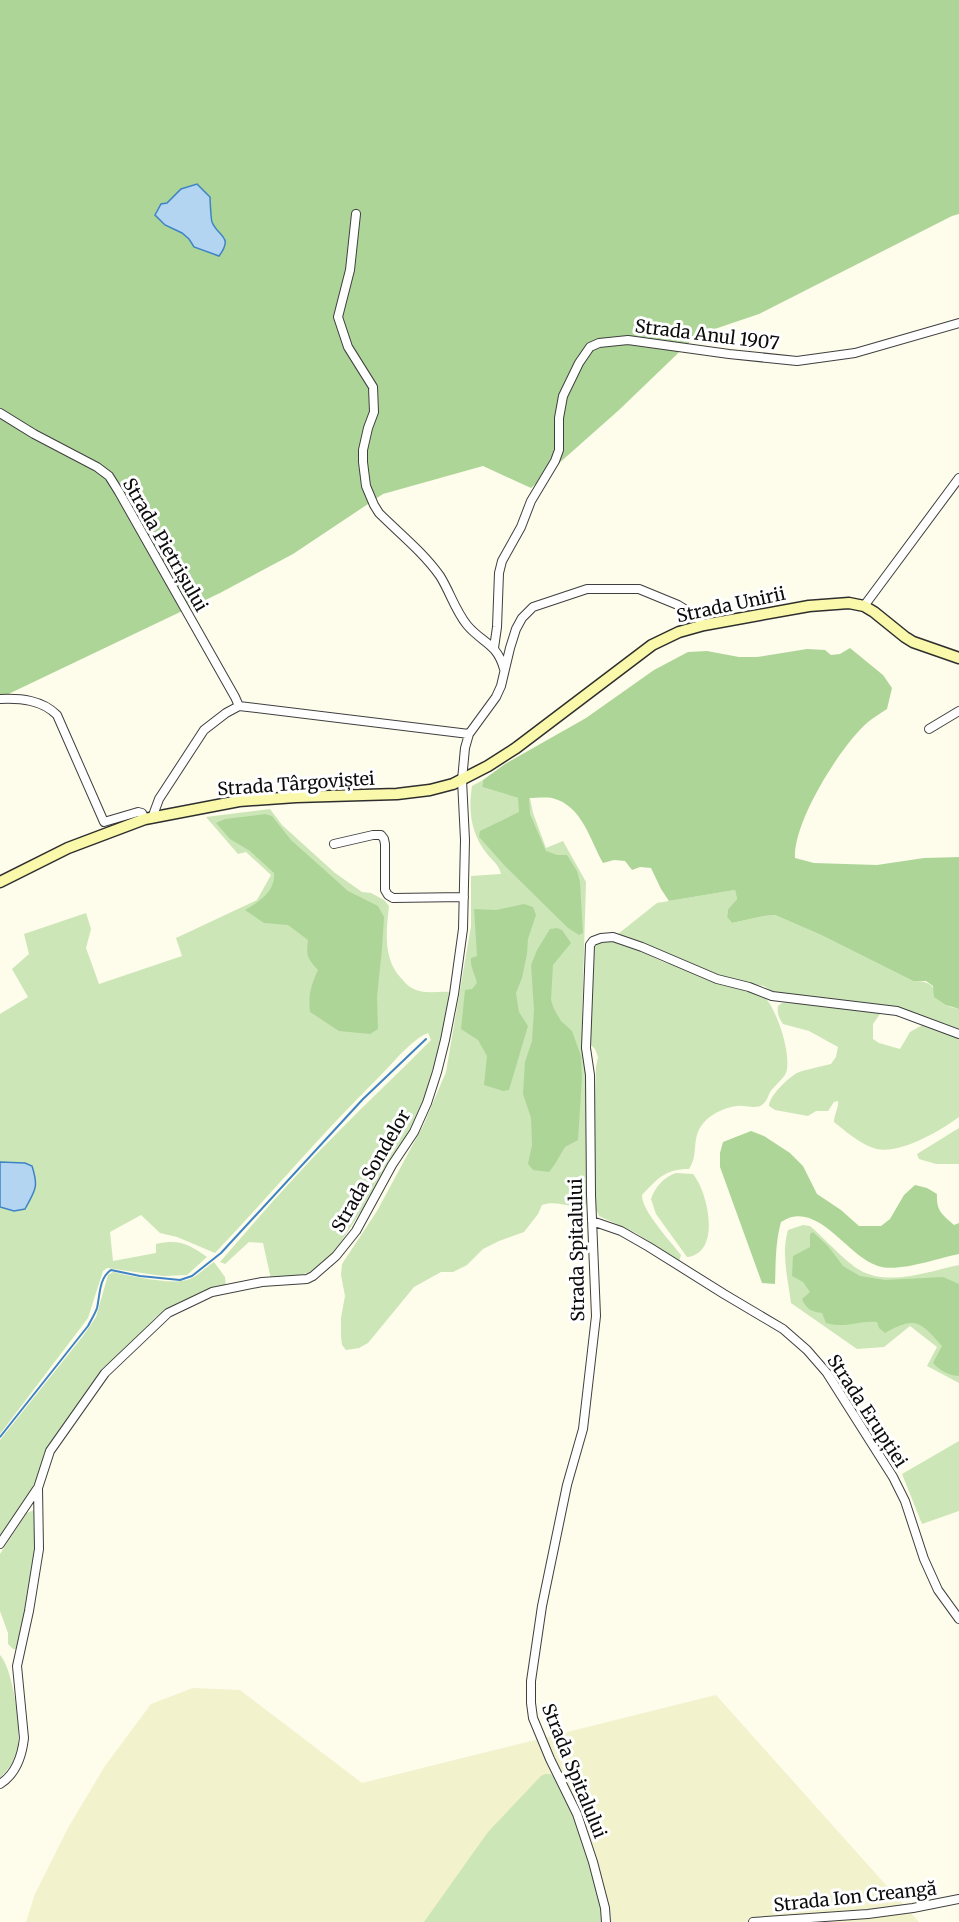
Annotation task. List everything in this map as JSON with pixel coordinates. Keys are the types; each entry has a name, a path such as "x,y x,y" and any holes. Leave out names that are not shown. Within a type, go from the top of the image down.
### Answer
{"main road":[{"name":"Strada Unirii","path":"462,780 488,766 531,737 652,645 679,632 704,625 809,606 849,603 864,606"},
{"path":"864,606 905,637 959,658"},
{"name":"Strada Târgoviștei","path":"0,882 107,827 239,801 420,792 462,780"}],"street":[{"path":"356,214 350,270 338,317 348,347 373,387 374,412 363,450 366,486 379,513 424,556 441,578 466,623 475,634 494,648 501,657 505,669"},
{"name":"Strada Anul 1907","path":"494,648 502,561 521,527 531,501 555,461 559,450 562,396 590,347 599,343 628,340 757,358 797,361 855,352 959,323"},
{"name":"Strada Pietrișului","path":"0,413 109,476 239,706"},
{"path":"864,606 959,478"},
{"path":"462,780 463,761 469,734 496,697 504,677 516,629 532,607 587,589 639,589 678,605 696,616 704,625"},
{"path":"0,699 44,704 57,715 107,827"},
{"path":"149,819 159,799 204,730 239,706 469,734"},
{"path":"929,729 959,711"},
{"name":"Strada Sondelor","path":"0,1784 14,1772 23,1749 17,1666 39,1549 38,1488 50,1451 105,1373 168,1313 212,1292 262,1282 307,1279 320,1271 336,1256 356,1231 392,1165 414,1132 427,1103 446,1040 463,929 465,822 462,780"},
{"path":"334,844 381,835 385,844 385,890 393,898 464,897"},
{"name":"Strada Spitalului","path":"606,1922 605,1908 587,1843 577,1814 533,1718 531,1703 531,1681 542,1606 567,1485 584,1429 596,1316 591,1195 590,1074 586,1048 589,951 594,940 613,938 625,940 717,979 749,987 772,996 897,1011 959,1034"},
{"name":"Strada Erupției","path":"592,1221 621,1231 649,1247 783,1329 807,1350 826,1373 893,1477 938,1590 959,1619"},
{"path":"0,1544 38,1488"},
{"name":"Strada Ion Creangă","path":"753,1922 868,1914 959,1899"}],"green space":[{"path":"0,0 959,0 959,214 759,314 697,335 619,410 531,488 483,466 383,494 293,554 220,593 0,698"},
{"path":"850,648 883,675 892,688 887,709 857,733 821,785 802,825 796,843 795,858 814,863 877,865 924,858 959,857 959,1009 946,1005 934,997 933,986 926,981 913,981 821,935 775,915 732,923 727,917 728,909 737,899 735,890 669,901 651,868 640,867 632,870 625,861 614,860 603,863 578,816 571,808 552,798 529,798 530,814 546,851 557,855 567,855 577,871 580,882 583,933 579,935 568,928 479,837 480,831 519,812 518,798 482,787 483,780 505,764 586,718 654,670 688,652 707,651 739,657 757,657 807,649 825,650 831,655 840,654"},
{"path":"483,780 482,787 518,798 530,798 546,848 563,841 586,882 582,1018 587,1075 589,1192 587,1203 584,1207 552,1203 542,1205 524,1232 483,1249 467,1265 453,1272 441,1272 414,1287 368,1343 359,1348 346,1350 342,1345 341,1336 345,1296 341,1275 342,1264 377,1211 424,1124 446,1072 471,926 471,876 501,874 498,866 482,847 472,822 470,805 472,786"},
{"path":"270,809 282,825 335,873 362,892 371,893 384,900 389,906 387,944 391,962 404,982 420,991 449,992 438,1058 422,1106 387,1170 337,1248 316,1269 301,1275 271,1279 263,1243 249,1242 225,1264 220,1262 307,1164 431,1040 428,1033 409,1046 215,1253 177,1237 160,1233 141,1215 110,1232 113,1261 156,1253 156,1244 171,1242 189,1246 207,1257 187,1275 163,1276 107,1268 103,1271 88,1318 0,1434 0,1014 28,997 12,969 29,954 24,934 86,913 91,929 86,948 99,984 182,956 176,938 257,900 271,875 246,852 238,854 206,817"},
{"path":"265,814 272,816 291,840 348,891 378,906 384,917 377,997 378,1029 370,1034 339,1031 310,1012 309,1000 318,970 308,956 308,940 288,925 264,923 245,910 261,900 269,891 274,873 250,851 230,839 216,823 225,819"},
{"path":"735,890 737,899 728,909 727,917 732,923 775,915 821,935 913,981 926,982 946,1004 959,1009 959,1029 895,1007 772,992 764,986 726,980 618,934 657,903"},
{"path":"524,904 533,907 536,915 528,939 522,978 516,993 519,1012 528,1026 509,1090 503,1091 484,1085 487,1056 478,1040 461,1029 465,990 472,989 477,983 471,961 471,958 477,956 474,909 496,910"},
{"path":"550,929 562,930 571,943 553,965 551,1000 561,1021 572,1031 581,1056 582,1078 578,1140 565,1147 549,1172 533,1170 528,1164 532,1145 531,1118 523,1094 525,1062 532,1041 534,1010 531,965"},
{"path":"609,940 629,945 723,986 762,995 773,1009 785,1045 787,1068 785,1075 764,1103 757,1107 730,1107 711,1116 699,1129 689,1169 681,1169 662,1176 642,1195 651,1217 681,1255 679,1262 636,1233 599,1216 596,1209 594,1124 598,1057 589,1038 593,950 596,944"},
{"path":"782,1003 817,1004 878,1011 880,1014 873,1024 873,1039 900,1049 910,1032 924,1024 959,1037 959,1117 920,1140 887,1150 866,1145 834,1122 838,1101 834,1102 828,1111 816,1111 808,1116 775,1110 769,1106 770,1102 775,1092 784,1083 797,1073 831,1064 836,1057 838,1047 809,1031 783,1024 778,1011 778,1006"},
{"path":"959,1128 959,1164 936,1164 919,1159 917,1154"},
{"path":"751,1131 764,1136 790,1153 803,1166 817,1194 841,1210 859,1226 881,1226 890,1219 904,1195 915,1185 927,1188 937,1194 939,1208 943,1215 954,1225 959,1223 959,1254 907,1266 886,1268 854,1252 819,1223 807,1217 794,1217 781,1222 775,1284 762,1283 720,1167 723,1142"},
{"path":"676,1173 693,1174 703,1194 709,1221 705,1245 698,1253 687,1257 656,1214 651,1199 660,1183"},
{"path":"803,1225 810,1226 851,1264 863,1272 876,1276 904,1277 959,1265 959,1383 927,1366 937,1347 910,1326 884,1347 857,1349 791,1303 786,1266 786,1239 788,1230"},
{"path":"813,1232 828,1246 843,1266 860,1276 885,1280 943,1277 959,1284 959,1376 945,1372 933,1363 942,1346 922,1326 903,1324 885,1333 879,1328 877,1322 847,1325 826,1323 822,1313 807,1308 802,1299 810,1292 803,1282 792,1276 793,1256 810,1247 810,1234"},
{"path":"214,1262 225,1277 226,1287 209,1291 169,1308 155,1318 106,1370 57,1435 31,1495 0,1539 0,1440 96,1317 108,1275 113,1272 152,1280 183,1281 190,1279"},
{"path":"959,1441 959,1511 922,1524 902,1474"},
{"path":"34,1510 37,1514 37,1548 17,1649 13,1649 8,1644 8,1633 0,1611 0,1554 27,1513"},
{"path":"0,1655 5,1662 12,1686 18,1742 16,1755 0,1778"},
{"path":"193,1688 240,1690 362,1783 716,1695 919,1922 26,1922 35,1894 68,1828 105,1766 151,1704"},
{"path":"545,1774 555,1777 560,1784 577,1827 600,1895 603,1922 424,1922 488,1832"}],"water":[{"path":"197,184 210,197 212,222 225,240 219,256 194,247 182,233 165,225 155,215 161,204 167,203 181,189"},
{"path":"0,1162 25,1163 32,1166 35,1189 25,1209 14,1211 0,1207"}],"waterway":[{"path":"0,1437 88,1326 97,1308 101,1287 107,1273 111,1270 180,1280 192,1276 221,1253 363,1099 426,1039"}]}
